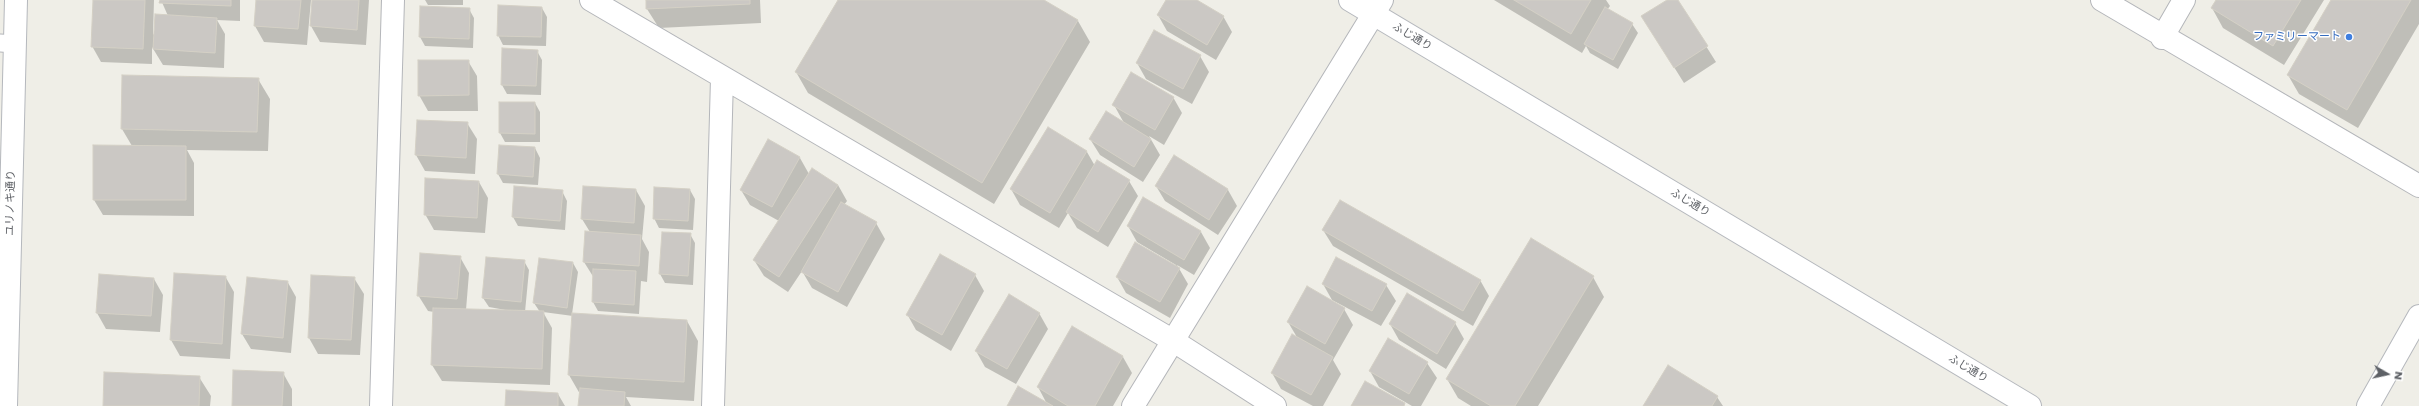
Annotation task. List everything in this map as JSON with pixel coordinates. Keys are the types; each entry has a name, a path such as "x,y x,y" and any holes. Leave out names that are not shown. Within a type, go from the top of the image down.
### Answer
{"street":[{"name":"ユリノキ通り","path":"6,406 4,349 8,43 16,0"},
{"path":"381,406 393,0"},
{"path":"591,0 1172,340 1275,406"},
{"name":"ふじ通り","path":"1350,0 1378,7 2030,406"},
{"path":"2162,38 2184,0"},
{"path":"2104,1 2162,38 2419,186"},
{"path":"1133,406 1172,340 1378,7"},
{"path":"713,406 722,78"},
{"path":"2368,406 2419,316"}],"building":[{"path":"93,0 145,0 143,49 91,47"},
{"path":"160,0 231,0 231,6 159,3"},
{"path":"256,0 301,0 298,29 254,26"},
{"path":"312,0 359,0 357,30 310,26"},
{"path":"646,0 750,0 750,4 646,9"},
{"path":"838,0 1044,0 1078,20 982,183 795,72"},
{"path":"1166,0 1197,0 1224,16 1207,45 1157,15"},
{"path":"1514,0 1591,0 1571,34"},
{"path":"1667,0 1678,0 1708,46 1674,68 1641,16"},
{"path":"2216,0 2301,0 2273,46 2211,8"},
{"name":"ファミリーマート","path":"2331,0 2411,0 2347,110 2287,75"},
{"path":"498,5 542,7 541,37 497,36"},
{"path":"420,6 470,8 469,39 419,37"},
{"path":"1605,7 1633,23 1613,60 1584,44"},
{"path":"155,14 217,18 215,53 153,49"},
{"path":"1154,30 1201,55 1183,89 1136,63"},
{"path":"502,48 538,50 536,86 501,85"},
{"path":"418,60 469,60 469,95 418,96"},
{"path":"1131,72 1174,97 1155,130 1112,105"},
{"path":"122,75 259,78 257,132 121,129"},
{"path":"499,102 535,102 535,134 499,133"},
{"path":"1106,111 1151,139 1134,167 1089,139"},
{"path":"417,120 468,122 466,158 415,155"},
{"path":"1048,127 1087,151 1050,213 1010,189"},
{"path":"768,139 800,157 772,207 740,190"},
{"path":"93,145 186,146 186,200 93,200"},
{"path":"499,145 535,147 533,177 497,174"},
{"path":"1174,155 1228,189 1209,220 1155,186"},
{"path":"1097,160 1130,180 1098,232 1066,212"},
{"path":"812,168 838,185 779,277 753,260"},
{"path":"425,178 479,181 477,218 424,215"},
{"path":"514,186 563,190 560,221 512,217"},
{"path":"583,186 636,189 634,223 581,219"},
{"path":"654,187 690,189 688,221 653,219"},
{"path":"1143,197 1201,231 1184,260 1127,226"},
{"path":"1340,200 1481,280 1463,311 1322,230"},
{"path":"841,202 877,222 838,292 801,272"},
{"path":"585,231 641,235 639,266 583,262"},
{"path":"662,232 691,233 688,276 659,274"},
{"path":"1531,238 1594,276 1515,406 1491,406 1446,379"},
{"path":"1135,242 1180,268 1160,302 1116,277"},
{"path":"420,253 461,256 457,299 417,296"},
{"path":"940,254 976,274 942,335 906,315"},
{"path":"486,257 525,260 521,302 482,298"},
{"path":"1336,257 1387,284 1372,311 1322,284"},
{"path":"539,258 573,262 567,308 533,303"},
{"path":"593,269 636,271 634,305 592,302"},
{"path":"174,273 226,276 222,344 170,340"},
{"path":"99,274 154,278 151,316 96,313"},
{"path":"311,275 355,277 351,340 308,338"},
{"path":"247,277 288,281 283,338 241,334"},
{"path":"1307,286 1345,308 1325,344 1287,322"},
{"path":"1407,293 1456,322 1437,354 1389,324"},
{"path":"1009,294 1040,313 1007,369 975,351"},
{"path":"433,308 544,311 542,369 431,365"},
{"path":"572,313 687,320 684,382 568,375"},
{"path":"1072,326 1123,356 1095,406 1068,406 1037,387"},
{"path":"1292,334 1333,357 1311,395 1271,373"},
{"path":"1388,338 1428,362 1409,394 1369,371"},
{"path":"1668,365 1718,396 1712,406 1643,406"},
{"path":"233,370 284,372 282,406 232,406"},
{"path":"104,372 200,376 199,406 103,406"},
{"path":"1365,381 1405,403 1404,406 1351,406"},
{"path":"1018,386 1053,406 1007,406"},
{"path":"580,388 625,392 624,406 578,406"},
{"path":"506,390 558,393 558,406 505,406"}],"place":[{"name":"ファミリーマート","path":"2349,37"}]}
